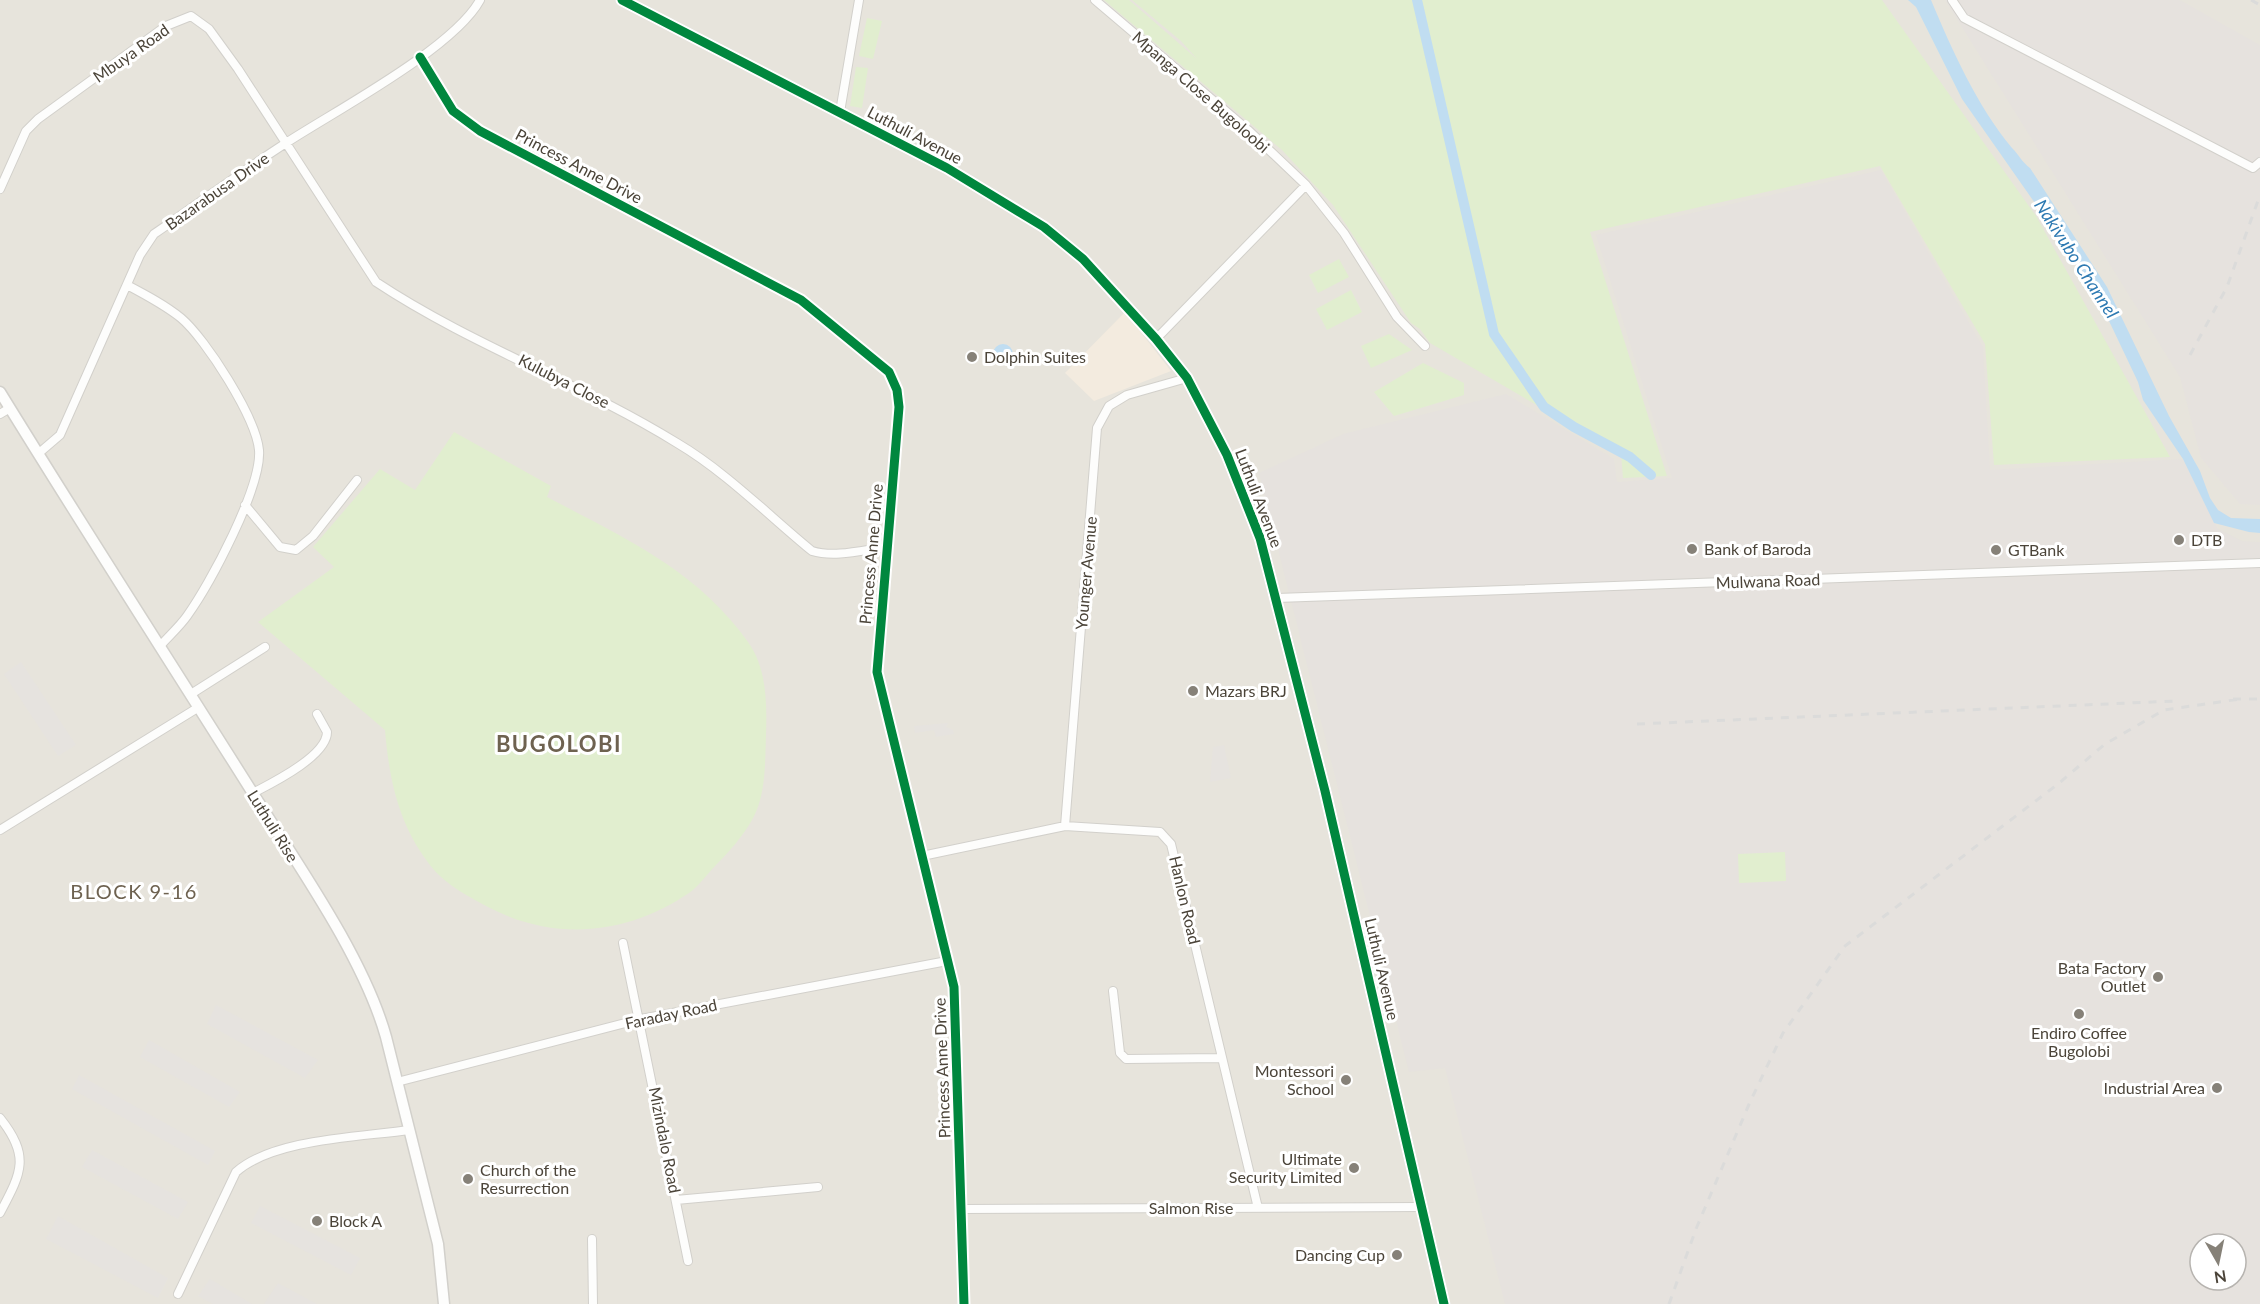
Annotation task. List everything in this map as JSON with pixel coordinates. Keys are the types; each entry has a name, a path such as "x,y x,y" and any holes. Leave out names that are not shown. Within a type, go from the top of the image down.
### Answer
{"street":[{"name":"Bazarabusa Drive","path":"39,453 60,435 140,255 154,234 285,144 420,57 454,30 480,0"},
{"name":"Luthuli Avenue","path":"622,0 947,168 1044,227 1083,259 1156,339 1187,378 1227,454 1260,538 1277,598 1325,791 1444,1304"},
{"path":"840,112 859,0"},
{"name":"Mpanga Close Bugoloobi","path":"1095,0 1248,130 1306,185 1344,233 1397,317 1425,346"},
{"path":"1952,0 1964,18 2253,168 2260,162"},
{"name":"Mbuya Road","path":"0,189 26,132 38,119 166,26 191,16 209,29 238,69 285,144"},
{"name":"Princess Anne Drive","path":"420,57 453,111 480,131 801,300 883,365 894,381 899,407 877,658 878,686 922,856 956,1006 964,1304"},
{"name":"Kulubya Close","path":"285,144 376,282 406,302 579,388 678,443 706,462 812,551 822,554 887,547"},
{"path":"1156,339 1306,185"},
{"path":"127,285 161,303 183,319 210,352 255,430 259,452 245,505 202,593 186,618 160,646"},
{"name":"Younger Avenue","path":"1065,826 1097,428 1109,406 1127,395 1187,378"},
{"name":"Luthuli Rise","path":"0,392 5,411 39,453 253,793 362,977 380,1013 438,1244 444,1304"},
{"path":"245,505 280,547 296,550 313,536 357,480"},
{"name":"Mulwana Road","path":"1277,598 2260,563"},
{"path":"190,694 266,647"},
{"path":"0,830 199,707"},
{"path":"253,793 292,771 324,743 327,732 317,714"},
{"name":"Hanlon Road","path":"922,856 1065,826 1160,832 1167,837 1171,843 1258,1208"},
{"name":"Mizindalo Road","path":"624,943 688,1261"},
{"name":"Faraday Road","path":"397,1082 641,1019 947,961"},
{"path":"1113,991 1120,1053 1126,1059 1222,1058"},
{"path":"0,1118 11,1132 21,1161 20,1174 0,1214"},
{"path":"178,1294 236,1172 243,1165 286,1147 409,1130"},
{"path":"676,1200 818,1187"},
{"name":"Salmon Rise","path":"961,1209 1421,1207"},
{"path":"592,1239 593,1304"}],"shaded area":[{"path":"0,0 2260,0 2260,1304 0,1304"},
{"path":"1945,0 2180,0 2260,45 2260,505 2240,504 2201,458 2180,377"},
{"path":"1881,170 1983,347 1990,470 2183,459 2218,529 2242,541 2260,542 2260,1304 1505,1304 1445,1068 1409,1072 1259,473 1343,434 1506,394 1614,459 1617,482 1672,478 1596,235"},
{"path":"1125,312 1171,371 1094,401 1065,373"},
{"path":"21,662 76,745 58,756 4,674"},
{"path":"948,723 946,727 953,730 954,734 936,737 934,730 915,733 914,726"},
{"path":"1224,745 1231,778 1210,782 1213,747"},
{"path":"216,1005 318,1060 305,1078 207,1024"},
{"path":"149,1040 240,1092 229,1107 140,1057"},
{"path":"79,1075 215,1151 208,1165 72,1089"},
{"path":"92,1150 188,1202 178,1219 82,1167"},
{"path":"260,1206 360,1258 351,1275 251,1223"},
{"path":"58,1216 168,1278 158,1298 46,1239"},
{"path":"210,1279 252,1304 213,1304 198,1296"},
{"path":"278,1283 317,1304 264,1304"}],"green space":[{"path":"1104,0 1129,0 1197,59 1181,41 1132,0 1882,0 2036,216 2170,457 1994,465 1985,344 1880,166 1590,232 1667,476 1623,478 1621,454 1430,343 1420,329 1411,323 1333,205 1282,150"},
{"path":"867,18 882,21 873,59 859,56"},
{"path":"856,67 868,68 862,108 850,106"},
{"path":"1339,259 1349,277 1318,293 1309,275"},
{"path":"1351,290 1362,312 1327,330 1316,309"},
{"path":"1389,334 1412,350 1371,368 1361,346"},
{"path":"1423,363 1464,383 1464,395 1394,416 1374,392"},
{"path":"454,432 551,486 547,497 631,541 682,575 728,617 748,642 759,663 766,699 766,723 764,779 757,811 740,838 696,887 665,907 641,918 590,929 565,929 539,925 513,918 488,907 447,882 427,861 402,815 392,782 385,730 258,622 334,567 313,547 380,469 415,490"},
{"path":"1785,852 1786,881 1739,883 1738,854"}],"water":[{"name":"Nakivubo Channel","path":"1908,0 1931,0 1957,58 1987,114 2030,168 2107,287 2169,416 2200,471 2210,498 2218,510 2231,518 2260,519 2260,533 2214,523 2183,459 2143,400 2138,382 2091,283 1962,99 1916,7"},
{"path":"1003,344 1010,347 1013,354 1010,361 1003,364 996,361 993,354 996,347"}],"waterway":[{"path":"1417,0 1494,334 1544,407 1574,427 1630,457 1651,475"}],"railway":[{"path":"2251,0 2260,5"},
{"path":"2190,355 2227,287 2260,195"},
{"path":"2233,699 2260,699"},
{"path":"1669,1304 1696,1229 1750,1102 1783,1033 1845,946 2058,784 2105,744 2164,710 2240,699"},
{"path":"1637,724 2176,701"}],"cycle path":[{"path":"622,0 947,168 1044,227 1083,259 1156,339 1187,378 1227,455 1260,538 1325,791 1444,1304"},
{"path":"420,57 453,111 480,131 801,300 889,372 897,390 899,407 877,672 954,987 964,1304"}],"place":[{"name":"Dolphin Suites","path":"972,357"},
{"name":"DTB","path":"2179,540"},
{"name":"Bank of Baroda","path":"1692,549"},
{"name":"GTBank","path":"1996,550"},
{"name":"Mazars BRJ","path":"1193,691"},
{"name":"Bata Factory Outlet","path":"2158,977"},
{"name":"Endiro Coffee Bugolobi","path":"2079,1014"},
{"name":"Montessori School","path":"1346,1080"},
{"name":"Industrial Area","path":"2217,1088"},
{"name":"Ultimate Security Limited","path":"1354,1168"},
{"name":"Church of the Resurrection","path":"468,1179"},
{"name":"Block A","path":"317,1221"},
{"name":"Dancing Cup","path":"1397,1255"}],"district":[{"name":"BUGOLOBI","path":"559,744"},
{"name":"BLOCK 9-16","path":"134,892"}]}
